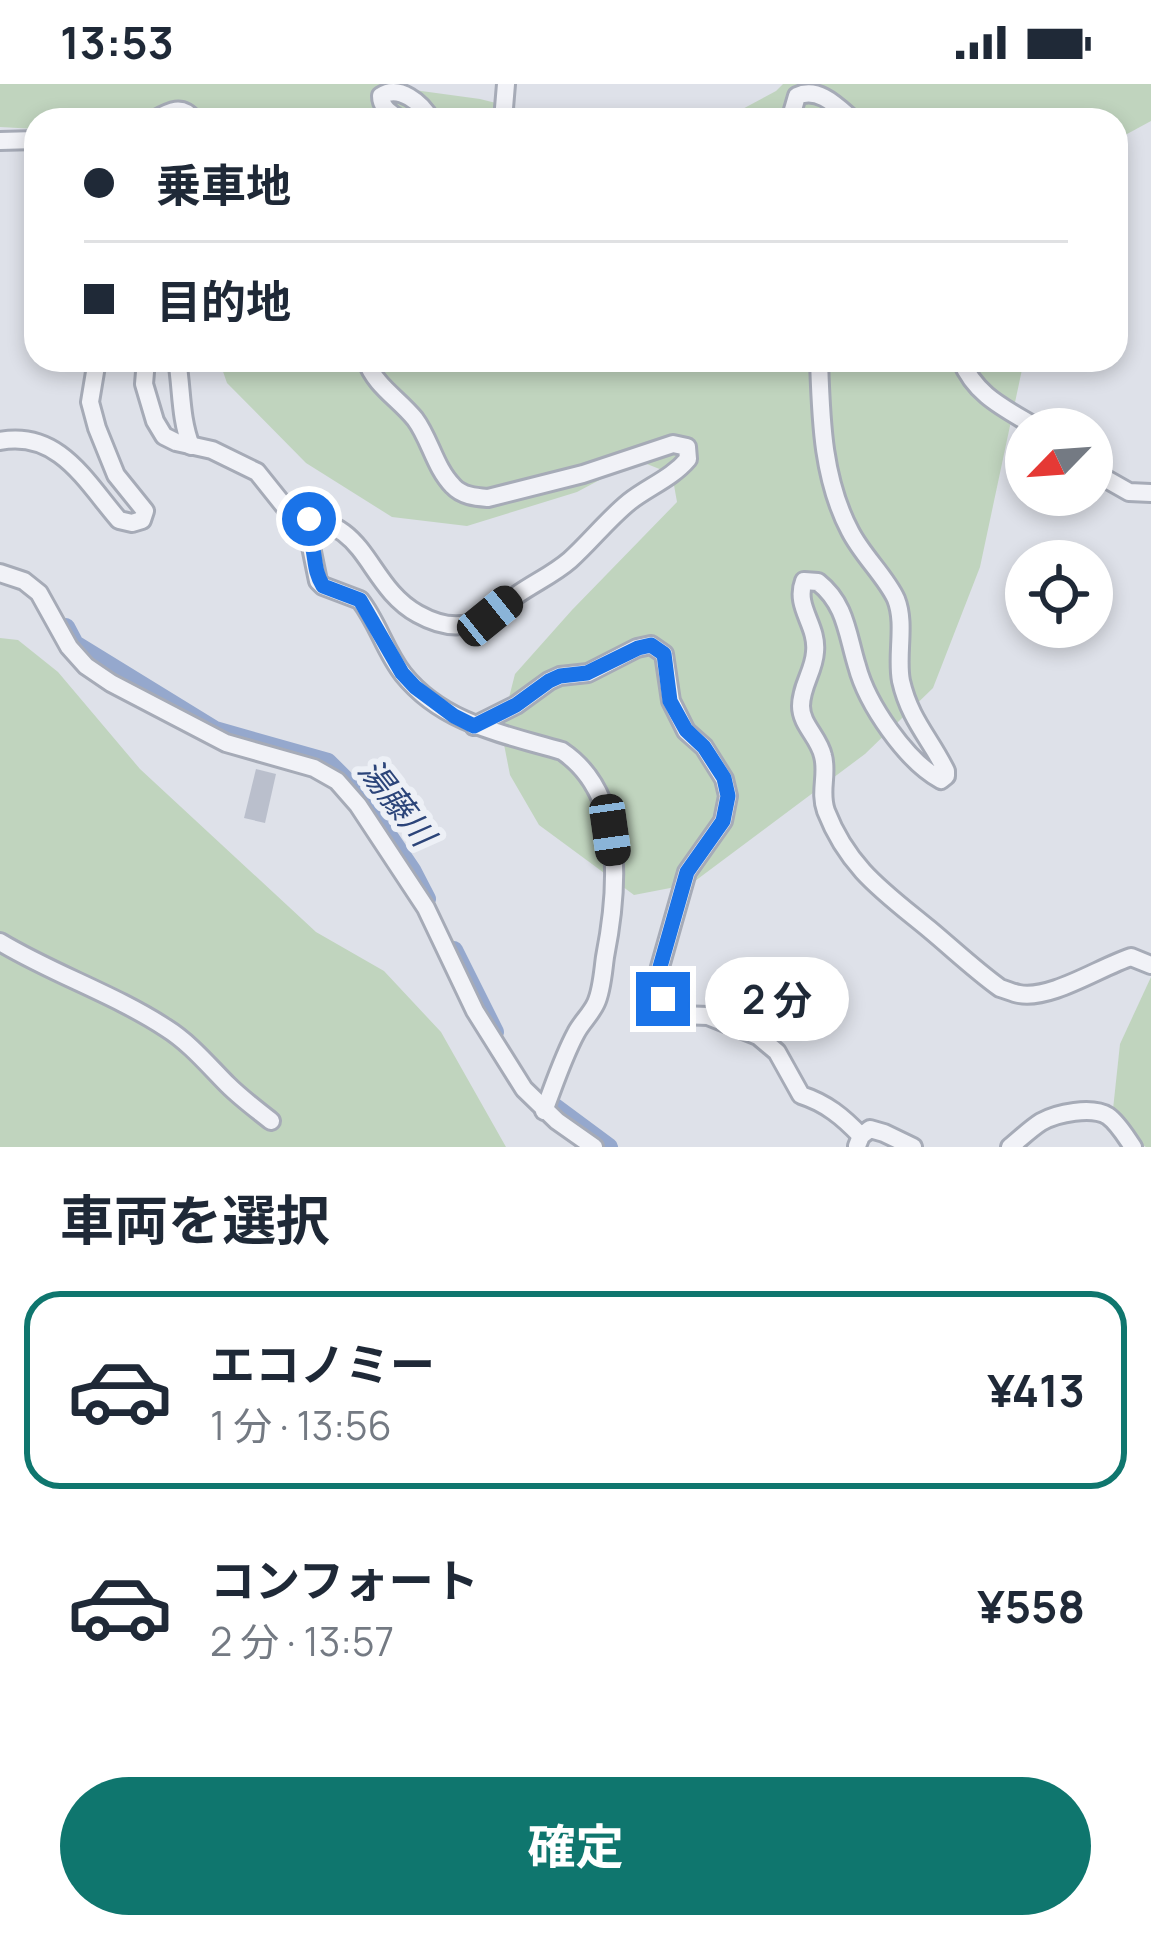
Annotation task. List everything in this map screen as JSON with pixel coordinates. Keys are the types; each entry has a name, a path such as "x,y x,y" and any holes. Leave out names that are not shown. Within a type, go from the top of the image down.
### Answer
{"street":[{"path":"387,108 381,96 393,88 425,108"},
{"path":"794,108 797,96 810,91 837,108"},
{"path":"0,441 10,439 59,452 118,520 142,520 145,511 116,475 90,402 96,372"},
{"path":"146,372 154,421 164,436 212,450 256,472 312,544 319,581 360,600 415,687 474,726 562,752 588,776 610,830 614,901 597,1001 575,1034 544,1111"},
{"path":"178,372 183,425 191,446"},
{"path":"294,520 329,522 360,549 408,608 422,617 458,626 490,616 565,564 632,500 688,459 688,447 673,444 563,479 488,498 474,497 453,487 418,424 373,372"},
{"path":"820,372 827,467 836,499 866,558 896,599 901,678 913,719 946,771 941,780 932,775 886,724 857,671 839,605 818,582 804,581 800,599 814,632 815,654 801,711 825,759 822,794 841,842 879,890 1000,988 1036,994 1131,957 1151,965"},
{"path":"966,372 979,390 1007,408"},
{"path":"1113,483 1129,492 1151,493"},
{"path":"0,573 24,581 39,593 69,647 86,666 112,683 226,743 314,768 337,781 426,908 475,1012 524,1089 544,1111 594,1147"},
{"path":"474,726 560,676 587,673 651,645 664,654 670,701 724,778 728,796 723,821 687,872 658,974 663,999 680,1015 709,1016 758,1036 777,1052 801,1095 841,1116 859,1142 869,1129 913,1147"},
{"path":"0,942 163,1025 271,1121"},
{"path":"1010,1147 1042,1122 1085,1112 1103,1113 1113,1120 1133,1147"}],"green space":[{"path":"0,84 406,84 414,90 516,108 24,108 24,128 0,127"},
{"path":"783,84 1151,84 1151,121 1128,133 1128,108 744,108"},
{"path":"223,372 1021,372 1014,408 1005,408 1005,449 980,567 933,688 865,754 691,884 634,895 539,825 510,775 501,729 515,674 677,502 672,474 637,460 577,492 467,526 392,517 306,463 227,383"},
{"path":"0,638 18,640 58,672 140,769 316,932 384,971 441,1032 506,1147 0,1147"},
{"path":"1151,977 1151,1147 1146,1147 1111,1128 1120,1044"}],"building":[{"path":"256,769 276,774 265,823 244,818"}],"waterway":[{"name":"湯藤川","path":"66,627 75,644 215,730 328,762 362,796 427,899"},
{"name":"湯藤川","path":"454,950 495,1032"},
{"name":"湯藤川","path":"555,1107 609,1147"}],"route":[{"path":"309,519 294,520 312,544 319,581 360,600 402,673 454,716 474,726 560,676 587,673 651,645 664,654 670,701 724,778 728,796 723,821 687,872 658,974 663,999"}]}
